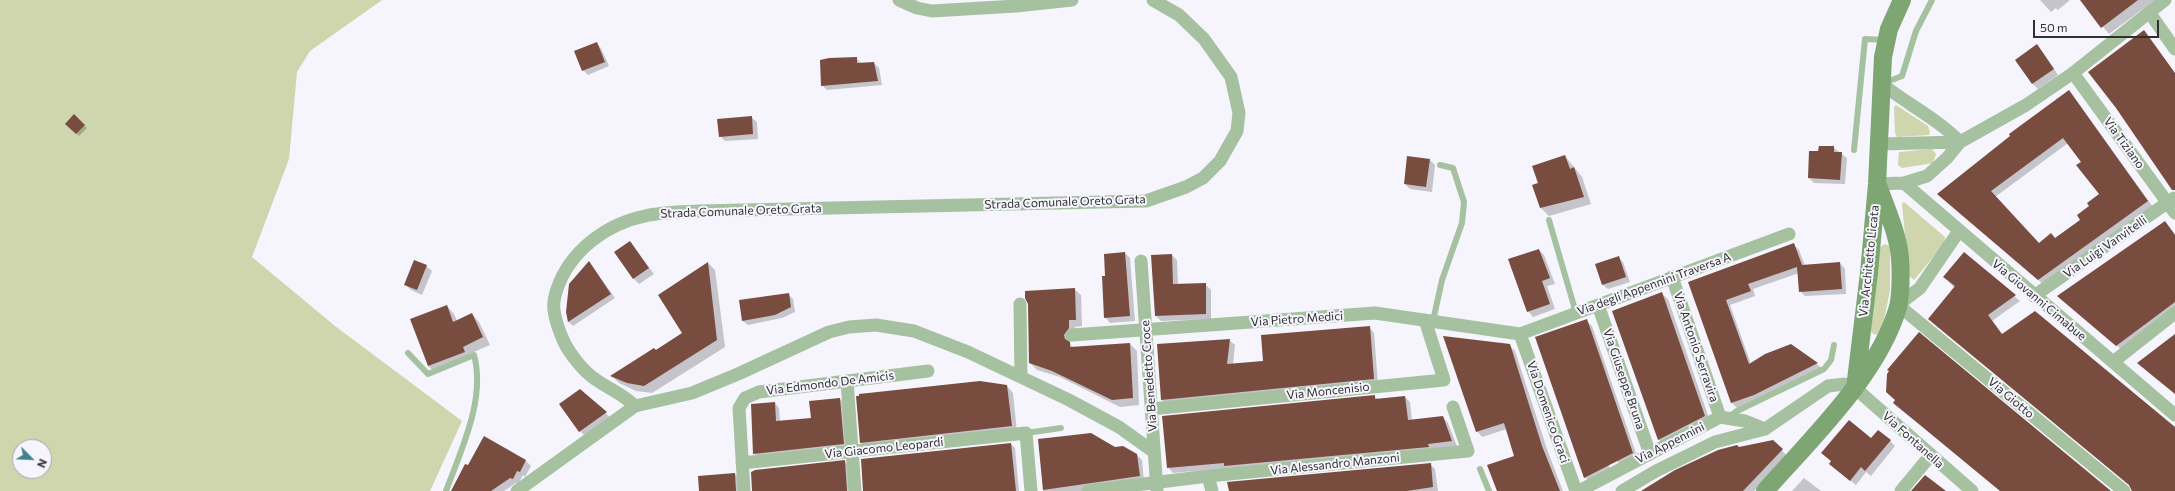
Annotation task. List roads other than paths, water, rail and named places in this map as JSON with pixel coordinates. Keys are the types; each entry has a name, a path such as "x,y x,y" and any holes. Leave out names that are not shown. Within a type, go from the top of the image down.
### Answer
{"street":[{"path":"899,0 917,8 932,11 1016,6 1072,0"},
{"name":"Strada Comunale Oreto Grata","path":"635,406 624,396 593,378 580,365 564,342 553,309 555,293 560,279 570,263 580,251 605,231 644,216 699,211 1146,201 1186,187 1203,178 1220,161 1237,131 1239,113 1233,85 1221,62 1204,39 1179,15 1153,0"},
{"name":"Via Architetto Licata","path":"1855,388 1869,273 1877,184 1883,57 1889,29 1902,0"},
{"path":"1765,491 1855,388 1885,340 1898,305 1900,258 1895,232 1877,184 1904,183 1927,176 1947,158 1960,142 2026,105 2073,73 2165,0"},
{"path":"2149,12 2175,49"},
{"name":"Via Tiziano","path":"2073,73 2173,204"},
{"path":"1882,84 1903,100 1947,129 1960,142"},
{"path":"1880,144 1960,142"},
{"name":"Via Giovanni Cimabue","path":"1904,183 2034,296 2175,415"},
{"name":"Via Luigi Vanvitelli","path":"2034,296 2173,204"},
{"path":"1898,305 1920,288 1959,231"},
{"name":"Via degli Appennini Traversa A","path":"1520,334 1789,234"},
{"name":"Via Benedetto Croce","path":"1141,262 1156,487"},
{"name":"Via Antonio Serravira","path":"1672,277 1724,418"},
{"path":"1020,304 1021,377"},
{"name":"Via Giuseppe Bruna","path":"1598,305 1650,454"},
{"name":"Via Giotto","path":"1898,305 2124,491"},
{"name":"Via Pietro Medici","path":"1072,335 1146,331 1375,313 1520,334"},
{"path":"2113,362 2175,313"},
{"name":"Via Moncenisio","path":"1151,409 1444,380 1429,321"},
{"path":"516,491 528,486 635,406 692,392 738,374 829,332 849,327 876,325 914,331 968,352 1119,427 1154,452"},
{"name":"Via Domenico Graci","path":"1520,334 1578,491"},
{"name":"Via Edmondo De Amicis","path":"742,463 739,408 745,398 759,392 928,371"},
{"path":"846,382 855,491"},
{"name":"Via Appennini","path":"1630,489 1656,471 1714,442 1765,429 1828,386 1844,384 1855,388"},
{"name":"Via Fontanella","path":"1855,388 1930,456 1972,491"},
{"name":"Via Alessandro Manzoni","path":"1088,491 1156,487 1208,476 1468,451 1453,407"},
{"path":"1724,418 1745,421 1765,429"},
{"name":"Via Appennini","path":"1578,491 1724,418"},
{"path":"1026,433 1031,491"},
{"name":"Via Giacomo Leopardi","path":"742,463 1026,433"},
{"path":"1901,491 1930,456"},
{"path":"742,463 744,491"},
{"path":"1208,476 1212,491"}],"lane":[{"path":"1882,84 1902,76 1916,31 1932,0"},
{"path":"1854,150 1865,39 1886,41"},
{"path":"1429,321 1462,223 1464,202 1453,168 1440,165"},
{"path":"1549,220 1576,313"},
{"path":"1724,418 1824,369 1831,360 1834,345"},
{"path":"408,353 428,374 474,355 477,368 478,388 474,407 446,491"},
{"path":"1026,433 1061,428"},
{"path":"1480,469 1489,491"}]}
